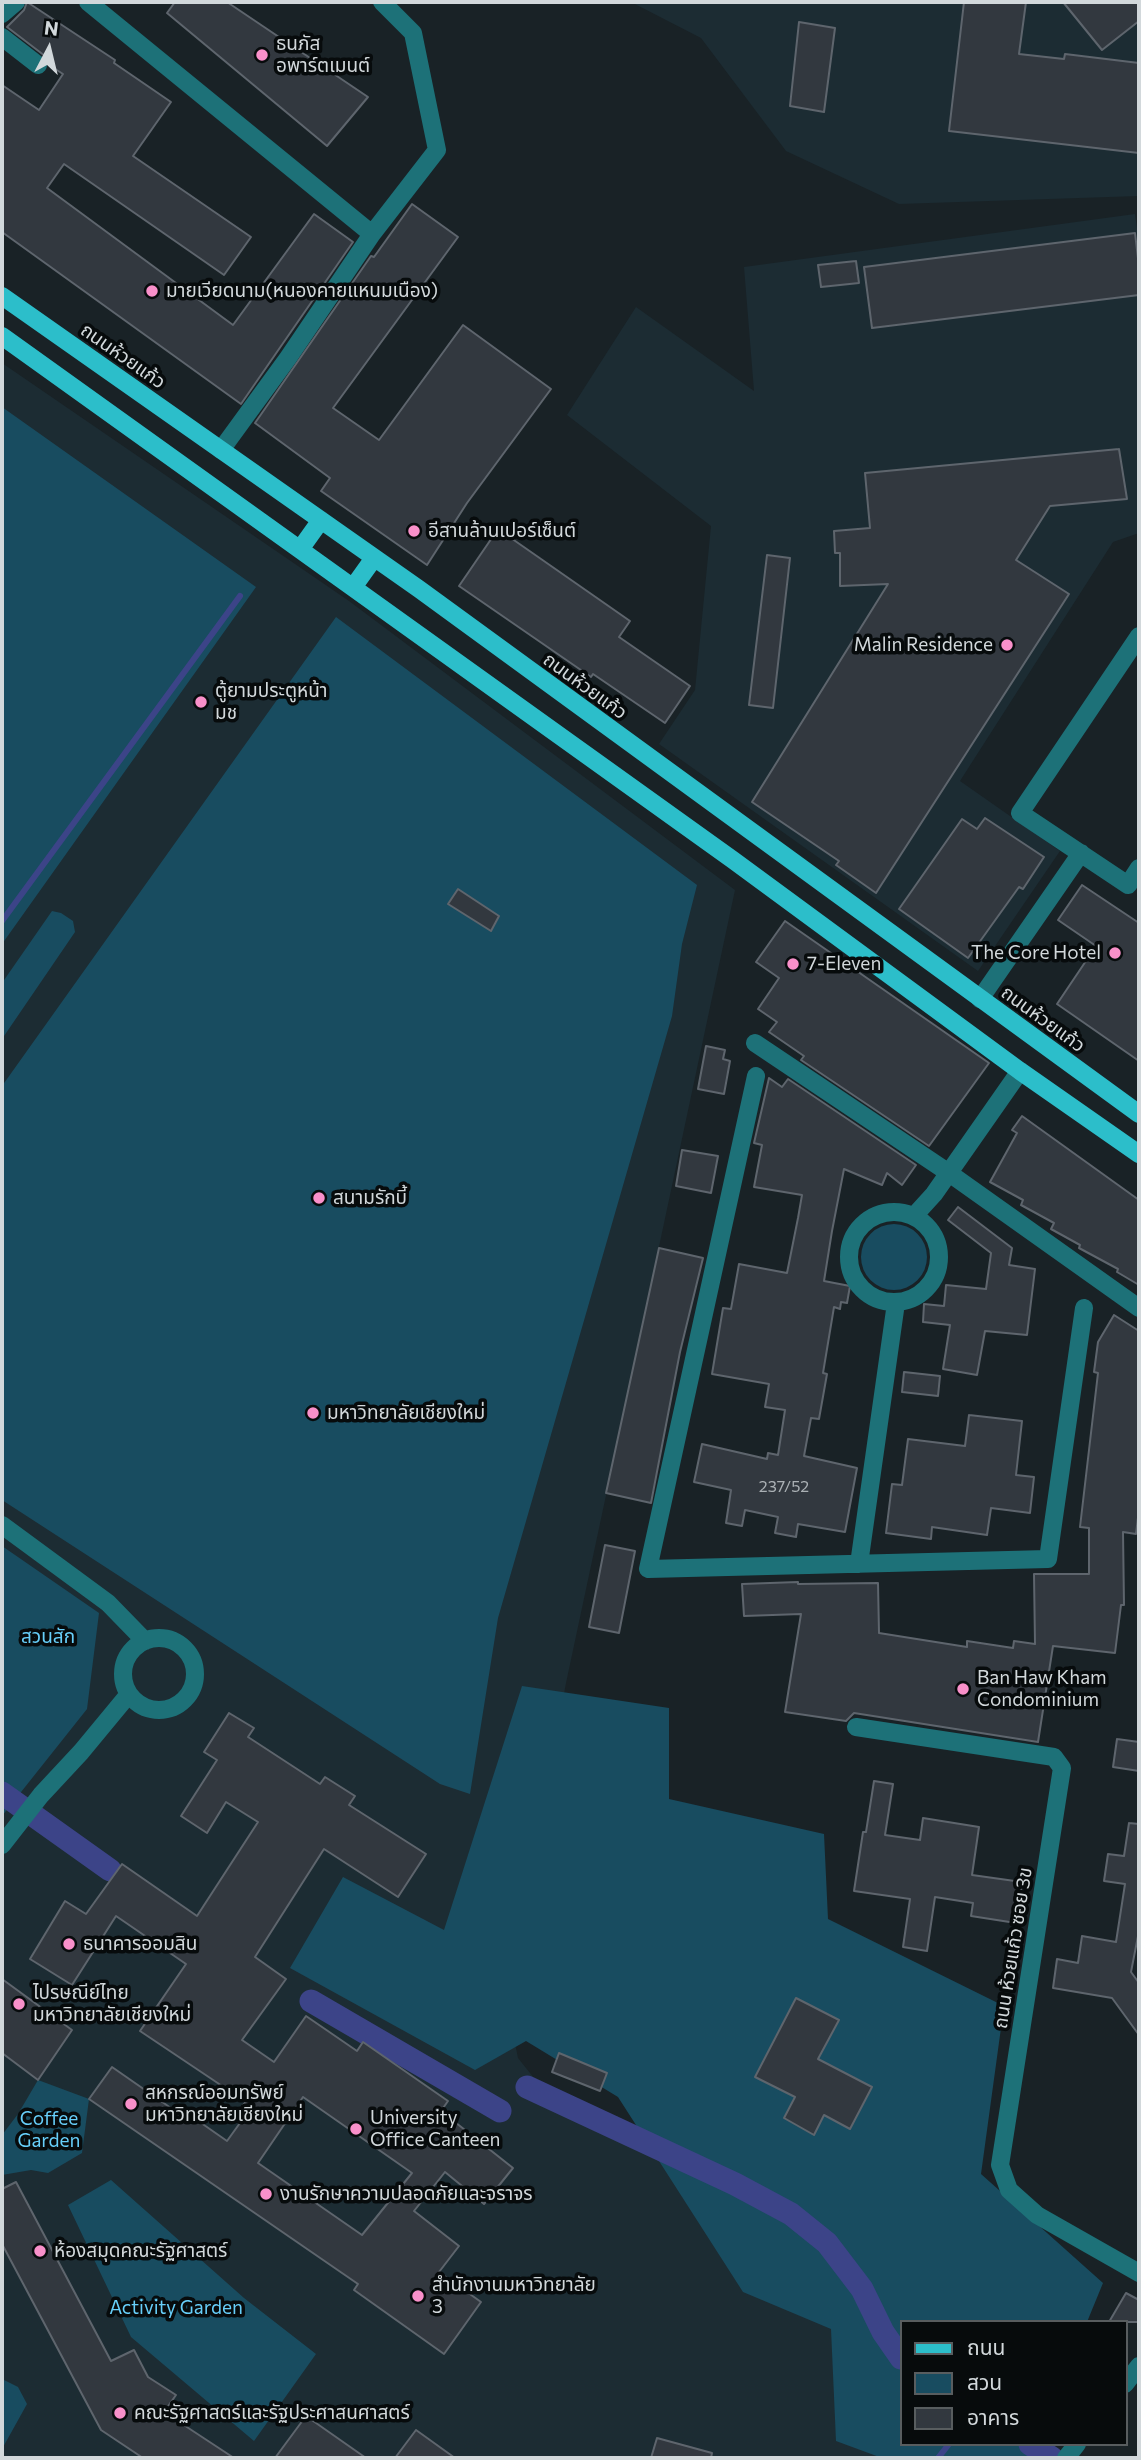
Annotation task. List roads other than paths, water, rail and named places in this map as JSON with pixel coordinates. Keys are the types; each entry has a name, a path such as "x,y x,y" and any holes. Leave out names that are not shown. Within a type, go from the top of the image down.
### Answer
{"main road":[{"name":"ถนนห้วยแก้ว","path":"2,296 374,558 1139,1114"},
{"path":"2,336 354,586 1020,1071 1139,1153"},
{"path":"301,548 321,520"},
{"path":"354,586 374,558"}],"street":[{"path":"2,14 16,2"},
{"path":"88,2 372,234"},
{"path":"221,450 288,358 372,234 437,150 413,33 382,2"},
{"path":"2,37 38,65"},
{"path":"1139,636 1020,813 1128,886 1139,868"},
{"path":"980,999 1081,853"},
{"path":"755,1043 950,1173 1139,1308"},
{"path":"914,1216 950,1173 1020,1071"},
{"path":"756,1076 648,1569 1048,1559 1084,1308"},
{"path":"884,1212 900,1212 914,1216 934,1235 939,1248 937,1274 921,1295 896,1303 881,1301 867,1294 857,1284 850,1270 850,1248 859,1228 871,1218 884,1212"},
{"path":"859,1564 896,1303"},
{"path":"2,1525 108,1603 145,1641"},
{"path":"158,1637 180,1643 193,1659 196,1671 194,1684 188,1696 177,1705 164,1709 142,1706 129,1694 123,1670 134,1647 158,1637"},
{"path":"2,1845 41,1795 129,1694"},
{"name":"ถนน ห้วยแก้ว ซอย 3ข","path":"856,1727 1054,1757 1062,1768 1000,2165 1009,2189 1037,2215 1139,2273"},
{"path":"1127,2381 1139,2366"}],"waterway":[{"path":"2,921 240,596"},
{"path":"2,1793 110,1870"},
{"path":"311,2001 500,2111"},
{"path":"527,2087 735,2184 791,2214 827,2243 862,2289 883,2332 900,2357"},
{"path":"938,2458 947,2446"},
{"path":"1033,2446 1052,2458"}],"place":[{"name":"ธนภัส อพาร์ตเมนต์","path":"262,55"},
{"name":"มายเวียดนาม(หนองคายแหนมเนือง)","path":"152,291"},
{"name":"อีสานล้านเปอร์เซ็นต์","path":"414,531"},
{"name":"Malin Residence","path":"1007,645"},
{"name":"ตู้ยามประตูหน้า มช","path":"201,702"},
{"name":"The Core Hotel","path":"1115,953"},
{"name":"7-Eleven","path":"793,964"},
{"name":"สนามรักบี้","path":"319,1198"},
{"name":"มหาวิทยาลัยเชียงใหม่","path":"313,1413"},
{"name":"Ban Haw Kham Condominium","path":"963,1689"},
{"name":"ธนาคารออมสิน","path":"69,1944"},
{"name":"ไปรษณีย์ไทย มหาวิทยาลัยเชียงใหม่","path":"19,2004"},
{"name":"สหกรณ์ออมทรัพย์ มหาวิทยาลัยเชียงใหม่","path":"131,2104"},
{"name":"University Office Canteen","path":"356,2129"},
{"name":"งานรักษาความปลอดภัยและจราจร","path":"266,2194"},
{"name":"ห้องสมุดคณะรัฐศาสตร์","path":"40,2251"},
{"name":"สำนักงานมหาวิทยาลัย 3","path":"418,2296"},
{"name":"คณะรัฐศาสตร์และรัฐประศาสนศาสตร์","path":"120,2413"}],"park label":[{"name":"สวนสัก","path":"48,1637"},
{"name":"Coffee Garden","path":"49,2130"},
{"name":"Activity Garden","path":"176,2308"}]}
